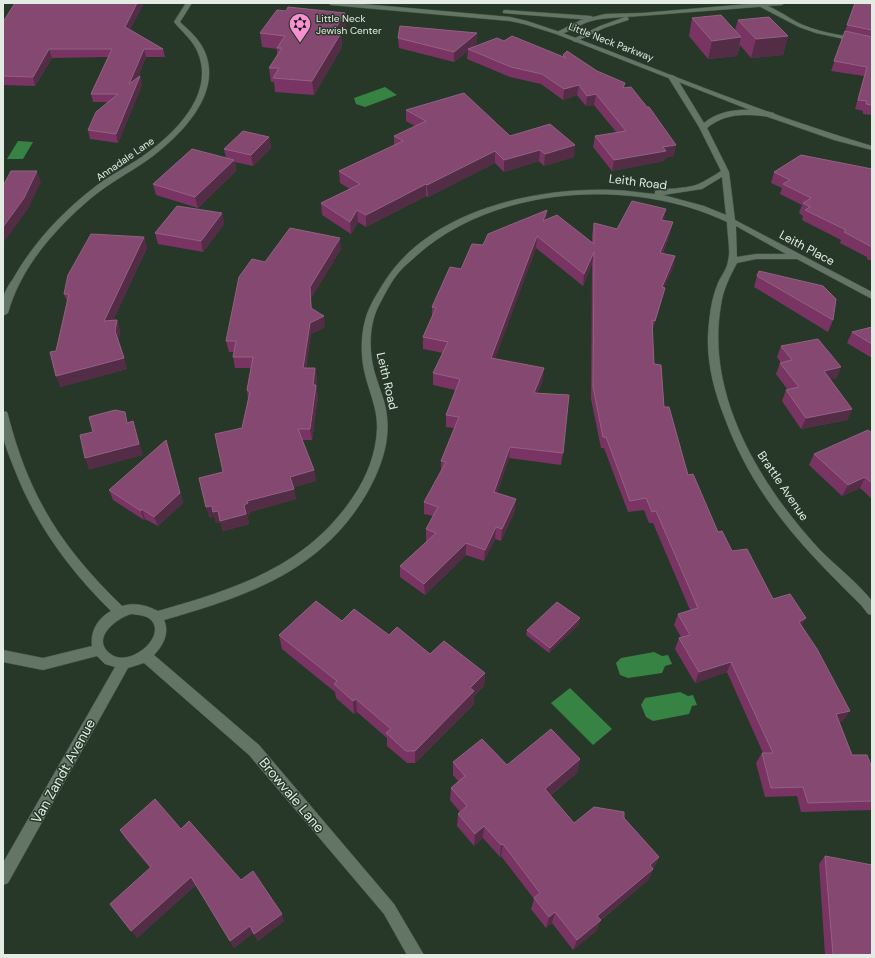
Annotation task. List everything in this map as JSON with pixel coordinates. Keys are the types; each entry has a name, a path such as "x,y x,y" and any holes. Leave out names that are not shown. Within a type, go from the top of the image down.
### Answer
{"street":[{"name":"Annadale Lane","path":"4,299 35,252 74,209 109,180 157,150 190,116 204,85 206,70 202,54 191,35 177,22 189,3"},
{"name":"Little Neck Parkway","path":"331,3 470,14 525,22 558,33 771,115 837,138 872,148"},
{"path":"470,14 509,12 591,18 782,3"},
{"path":"759,4 801,26 816,31 872,43"},
{"path":"576,40 602,27 642,15"},
{"path":"558,33 591,18"},
{"name":"Brattle Avenue","path":"672,77 703,127 724,172 731,220 733,261 722,284 716,304 713,337 715,366 722,398 739,442 757,476 780,510 816,553 872,610"},
{"path":"703,127 712,119 733,113 771,115"},
{"path":"629,192 668,193 699,187 724,172"},
{"name":"Leith Road","path":"156,617 236,593 279,572 304,556 345,519 371,478 380,450 382,418 378,393 371,377 367,355 368,327 372,311 381,289 404,261 424,243 448,228 478,214 502,206 570,192 629,192 677,201 701,208 731,220"},
{"name":"Leith Place","path":"731,220 872,296"},
{"path":"733,261 744,257 757,256 799,257"},
{"path":"3,313 4,299"},
{"path":"3,415 10,446 30,495 53,534 78,569 120,612"},
{"path":"139,609 156,617 160,624 161,633 158,643 146,656 135,661 124,663 113,662 104,657 99,650 97,644 98,635 110,618 120,612 139,609"},
{"path":"3,656 43,664 99,650"},
{"name":"Browvale Lane","path":"146,656 254,750 389,909 416,955"},
{"name":"Van Zandt Avenue","path":"3,878 124,663"}],"shaded area":[{"path":"385,87 397,95 365,107 356,104 354,98"},
{"path":"18,141 33,142 23,159 7,159"},
{"path":"654,652 662,656 668,655 672,664 665,666 662,673 628,678 620,675 616,663 621,658"},
{"path":"570,688 612,729 593,745 551,703"},
{"path":"680,692 688,696 693,695 697,705 692,706 689,714 653,721 646,717 641,705 645,698"}],"building":[{"path":"15,3 137,3 125,27 163,49 144,49 129,84 140,76 116,134 88,130 96,112 118,94 91,94 112,49 49,49 33,77 3,76 3,22"},
{"path":"855,3 872,4 872,30 847,25"},
{"path":"288,7 345,13 335,29 341,33 312,81 273,78 279,68 269,68 282,48 277,48 285,36 260,33 277,10 286,11"},
{"path":"721,15 741,37 712,41 692,18"},
{"path":"769,17 788,36 756,39 738,20"},
{"path":"400,26 477,33 454,52 398,38"},
{"path":"845,31 872,37 872,105 866,104 867,101 858,100 867,67 834,61"},
{"path":"512,36 566,58 563,55 567,51 597,71 625,83 623,88 631,87 647,107 649,107 676,145 663,147 666,151 614,160 595,136 626,131 596,94 587,96 579,85 564,89 542,74 511,67 468,49 497,38 504,41"},
{"path":"464,93 510,136 550,124 575,145 545,154 540,150 504,160 495,151 366,215 357,210 350,222 321,203 360,184 339,171 403,141 394,136 426,121 406,110"},
{"path":"243,131 269,137 251,155 224,149"},
{"path":"192,149 234,160 195,197 153,184"},
{"path":"801,155 872,169 872,247 844,232 846,230 805,210 810,207 803,203 811,198 783,184 790,180 774,172"},
{"path":"11,171 37,171 24,198 3,227 3,186"},
{"path":"632,201 666,209 661,220 673,222 660,253 675,256 662,287 665,288 655,321 652,320 654,364 661,365 664,407 669,407 688,475 693,474 718,532 722,531 732,551 747,549 773,599 790,594 806,618 799,622 817,649 850,711 836,714 852,755 867,755 872,768 872,801 808,803 803,787 771,788 762,753 773,753 731,662 699,672 679,638 690,635 678,614 698,608 656,511 652,512 646,498 630,501 606,437 603,437 593,387 594,252 584,274 537,236 491,358 544,368 534,393 569,395 563,453 510,447 494,492 516,499 502,529 496,527 485,550 466,543 424,584 400,566 436,533 426,529 438,507 424,502 446,462 441,461 459,417 446,415 460,379 433,373 448,342 423,337 436,308 432,307 450,267 461,269 472,244 483,245 488,234 547,210 543,221 557,215 594,244 594,223 617,229"},
{"path":"177,206 222,213 201,241 155,233"},
{"path":"290,228 340,238 310,287 311,308 324,316 310,323 303,368 315,368 313,385 316,385 310,429 298,429 314,470 290,477 294,489 247,501 248,503 244,505 246,514 220,521 218,511 213,512 212,506 206,507 199,478 223,472 215,434 242,428 250,392 247,390 253,357 233,357 236,341 226,341 239,277 252,259 265,262"},
{"path":"91,234 144,237 104,321 117,320 115,331 124,358 56,376 50,352 56,351 69,294 64,294 68,275"},
{"path":"759,271 823,286 836,299 833,320 757,276"},
{"path":"872,327 872,344 852,332"},
{"path":"818,339 841,367 824,371 852,409 806,418 786,390 799,387 780,363 792,360 781,346"},
{"path":"115,410 125,412 127,423 133,421 139,444 85,458 80,435 93,432 89,417"},
{"path":"868,430 872,433 872,483 865,477 848,485 814,454"},
{"path":"166,440 180,493 154,517 142,509 141,511 109,490"},
{"path":"316,601 342,621 354,609 389,635 397,627 430,654 444,641 485,673 470,688 474,691 415,751 406,751 386,733 391,729 356,699 353,701 334,684 337,681 279,635"},
{"path":"557,602 580,618 550,648 527,630"},
{"path":"551,729 580,759 545,789 574,823 594,807 624,812 624,818 659,857 650,865 653,869 597,916 601,920 577,940 555,912 549,917 534,898 540,893 503,844 501,845 484,826 475,834 458,814 467,806 451,788 465,776 453,762 482,739 507,765"},
{"path":"155,799 181,829 189,821 241,880 253,871 282,914 254,934 250,926 230,941 191,877 131,931 110,904 151,867 120,830"},
{"path":"825,856 872,865 872,955 833,955"}],"place":[{"name":"Little Neck Jewish Center","path":"300,44"}]}
